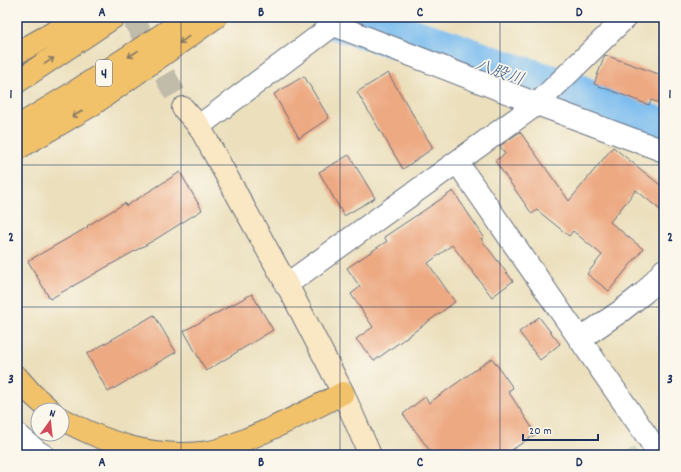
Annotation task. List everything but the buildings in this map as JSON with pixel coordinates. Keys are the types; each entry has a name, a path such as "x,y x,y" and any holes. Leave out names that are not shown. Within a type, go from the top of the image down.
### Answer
{"highway":[{"path":"17,53 81,17"},
{"path":"17,82 114,17"},
{"name":"4","path":"17,127 73,93 189,17"},
{"path":"17,149 92,105 216,17"},
{"path":"17,377 41,402"},
{"path":"70,423 107,441 131,448 165,454 202,453 231,446 272,429 343,393"}],"street":[{"path":"286,285 537,104 626,17"},
{"path":"199,126 339,21 537,104 664,151"},
{"path":"183,108 199,126 286,285 343,393 370,455"},
{"path":"457,162 660,455"},
{"path":"580,339 645,292 664,270"},
{"path":"17,434 43,455"}],"green space":[{"path":"635,447 641,455 625,455"}],"waterway":[{"name":"八股川","path":"334,17 436,48 505,73 570,93 622,117 664,131"}],"tunnel":[{"path":"132,17 183,108"}]}
